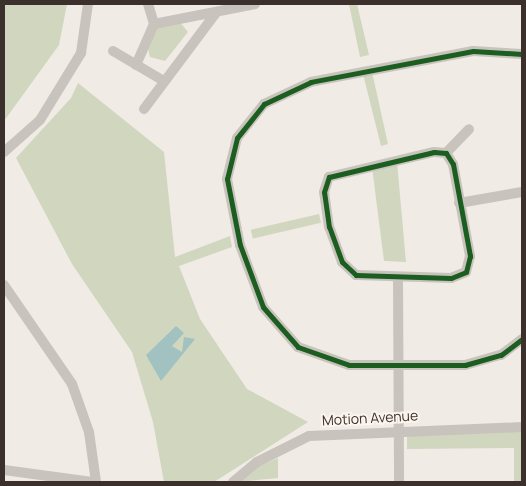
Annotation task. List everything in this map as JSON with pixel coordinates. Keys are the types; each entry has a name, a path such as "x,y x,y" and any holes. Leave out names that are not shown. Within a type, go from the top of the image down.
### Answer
{"street":[{"path":"4,152 40,120 81,53 88,4"},
{"path":"148,4 154,24"},
{"path":"136,65 154,24 162,18 215,14 255,4"},
{"path":"144,109 215,14"},
{"path":"113,51 164,81"},
{"path":"522,54 473,51 311,82 264,104 237,138 227,179 240,245 263,306 298,346 349,366 465,365 501,355 522,339"},
{"path":"446,153 453,164 470,256 466,272 451,278 398,279 356,275 342,262 328,220 324,192 328,177 378,162 446,153 469,129"},
{"path":"459,203 522,192"},
{"path":"398,279 396,429 399,482"},
{"path":"4,285 15,307 49,345 72,384 89,432 94,482 4,469"},
{"path":"4,310 15,307"},
{"name":"Motion Avenue","path":"233,482 257,462 309,436 396,429 522,427"}],"green space":[{"path":"4,4 67,4 59,45 4,121"},
{"path":"349,4 357,4 369,55 360,57"},
{"path":"179,21 188,32 165,61 150,57 148,49 157,27"},
{"path":"372,72 388,144 381,146 363,74"},
{"path":"78,83 164,152 175,257 230,236 232,247 179,266 200,319 247,389 308,422 214,482 164,482 153,422 132,352 72,264 16,158 71,98"},
{"path":"397,162 406,262 384,261 372,167"},
{"path":"319,214 321,223 253,239 251,230"},
{"path":"522,431 522,482 514,482 514,448 407,449 407,432"},
{"path":"278,458 278,478 237,482 256,467"}],"water":[{"path":"176,326 184,333 172,346 182,352 184,337 195,339 161,381 146,355"}],"cycle path":[{"path":"522,54 473,51 311,82 264,104 237,138 227,179 240,245 263,307 298,347 349,365 465,365 501,355 522,339"},
{"path":"434,152 446,153 453,164 470,256 466,272 451,278 356,275 342,262 329,227 324,192 329,177 434,152"}]}
